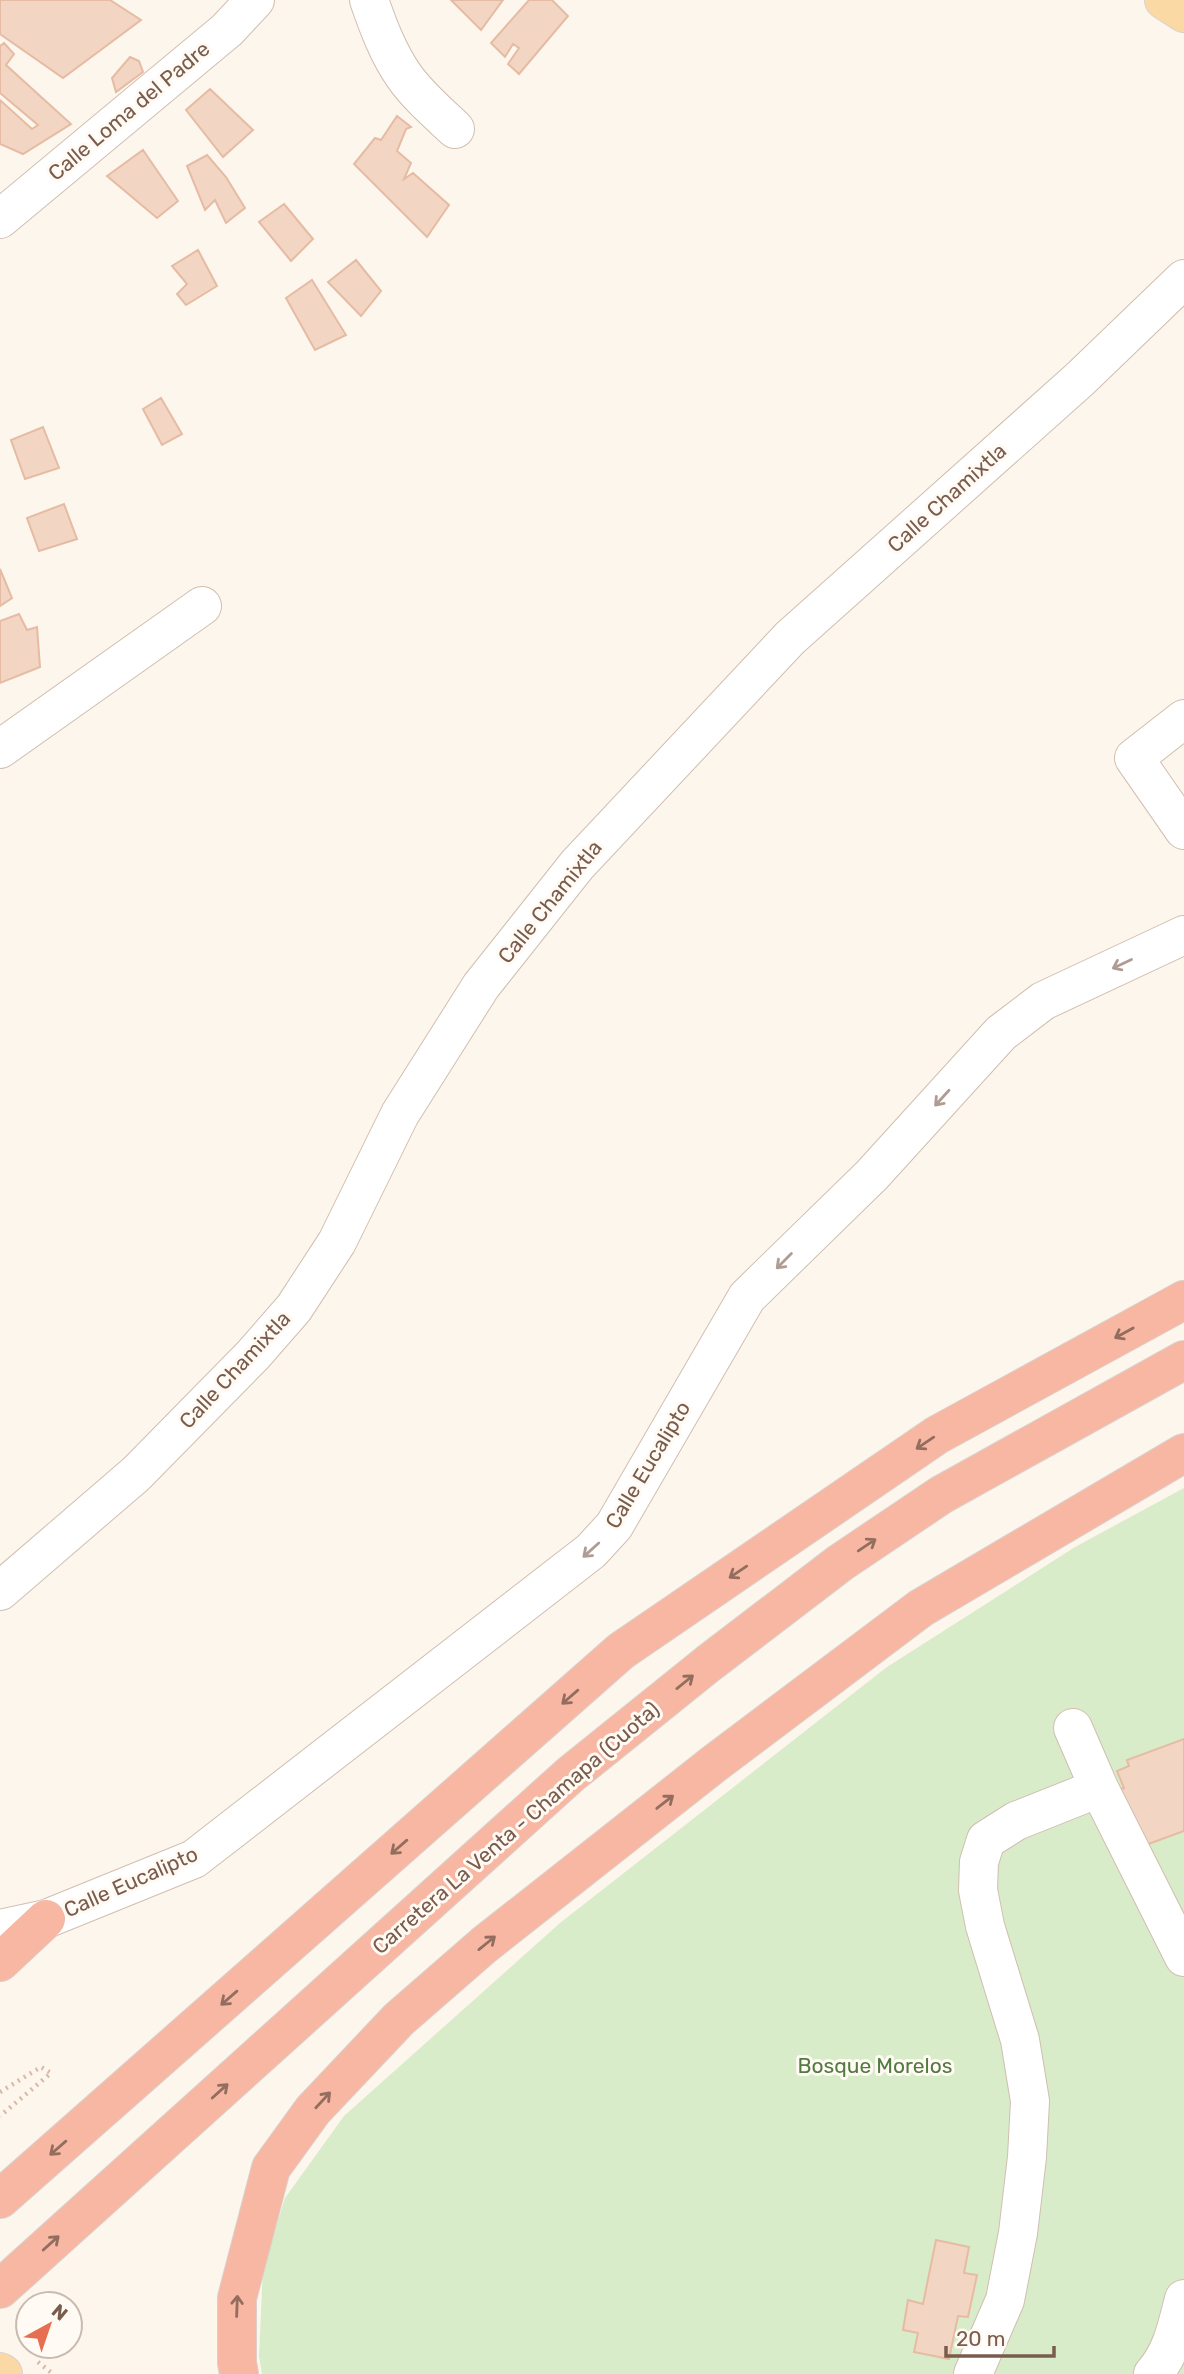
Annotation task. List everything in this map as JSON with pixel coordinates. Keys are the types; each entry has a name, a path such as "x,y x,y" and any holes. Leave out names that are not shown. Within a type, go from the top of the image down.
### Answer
{"highway":[{"path":"0,2199 621,1651 937,1435 1184,1300"},
{"name":"Carretera La Venta - Chamapa (Cuota)","path":"0,2289 571,1774 709,1663 840,1563 941,1495 1184,1360"},
{"path":"239,2374 237,2298 271,2168 313,2110 399,2019 484,1945 715,1763 920,1608 1184,1453"},
{"path":"0,1962 46,1920"}],"main road":[{"path":"1164,0 1184,13"}],"street":[{"name":"Calle Loma del Padre","path":"0,219 227,30 255,0"},
{"path":"369,0 390,52 404,76 455,129"},
{"name":"Calle Chamixtla","path":"0,1591 136,1474 253,1355 294,1308 337,1242 400,1114 481,986 577,864 790,638 1080,379 1184,279"},
{"path":"0,749 202,606"},
{"path":"1184,719 1134,758 1184,831"},
{"name":"Calle Eucalipto","path":"0,1929 46,1920 194,1859 591,1551 614,1526 747,1297 872,1175 1001,1033 1043,1001 1184,935"},
{"path":"1073,1728 1098,1788 1184,1957"},
{"path":"973,2374 1005,2300 1018,2233 1030,2101 1020,2040 985,1926 978,1890 979,1862 986,1840 1016,1821 1098,1788"},
{"path":"1153,2374 1162,2364 1174,2337 1184,2299"}],"path":[{"path":"0,2092 41,2067 51,2073 0,2116"}],"green space":[{"name":"Bosque Morelos","path":"1184,1488 1184,2374 262,2374 259,2356 263,2268 285,2198 344,2116 560,1923 887,1667 1075,1547"}],"building":[{"path":"0,0 110,0 141,20 63,78 0,34"},
{"path":"451,0 503,0 481,30"},
{"path":"529,0 552,0 568,16 519,74 508,64 519,48 513,44 505,57 491,43"},
{"path":"4,43 14,54 6,65 71,124 23,154 0,144 0,100 32,129 38,125 0,93 0,46"},
{"path":"130,57 139,61 143,72 116,92 112,78"},
{"path":"210,89 253,130 223,157 186,110"},
{"path":"397,116 411,127 406,129 397,151 411,163 404,179 413,173 449,205 427,237 354,164 375,138 381,140"},
{"path":"143,150 178,201 157,218 107,176"},
{"path":"207,155 226,177 245,208 226,223 215,200 205,210 187,166"},
{"path":"284,204 313,239 291,261 259,222"},
{"path":"198,250 217,286 186,305 177,294 187,284 172,266"},
{"path":"356,260 381,291 361,316 328,282"},
{"path":"312,280 346,335 315,350 286,298"},
{"path":"161,398 182,434 162,445 143,409"},
{"path":"43,427 59,468 25,479 11,440"},
{"path":"64,504 77,539 39,551 27,518"},
{"path":"0,569 12,598 0,606"},
{"path":"19,614 27,630 37,627 40,667 0,683 0,621"},
{"path":"1184,1739 1184,1831 1143,1846 1111,1792 1124,1788 1117,1771 1129,1766 1127,1760"},
{"path":"936,2240 969,2247 964,2273 977,2275 968,2317 958,2316 949,2359 914,2352 918,2333 903,2330 908,2300 923,2304"}]}
